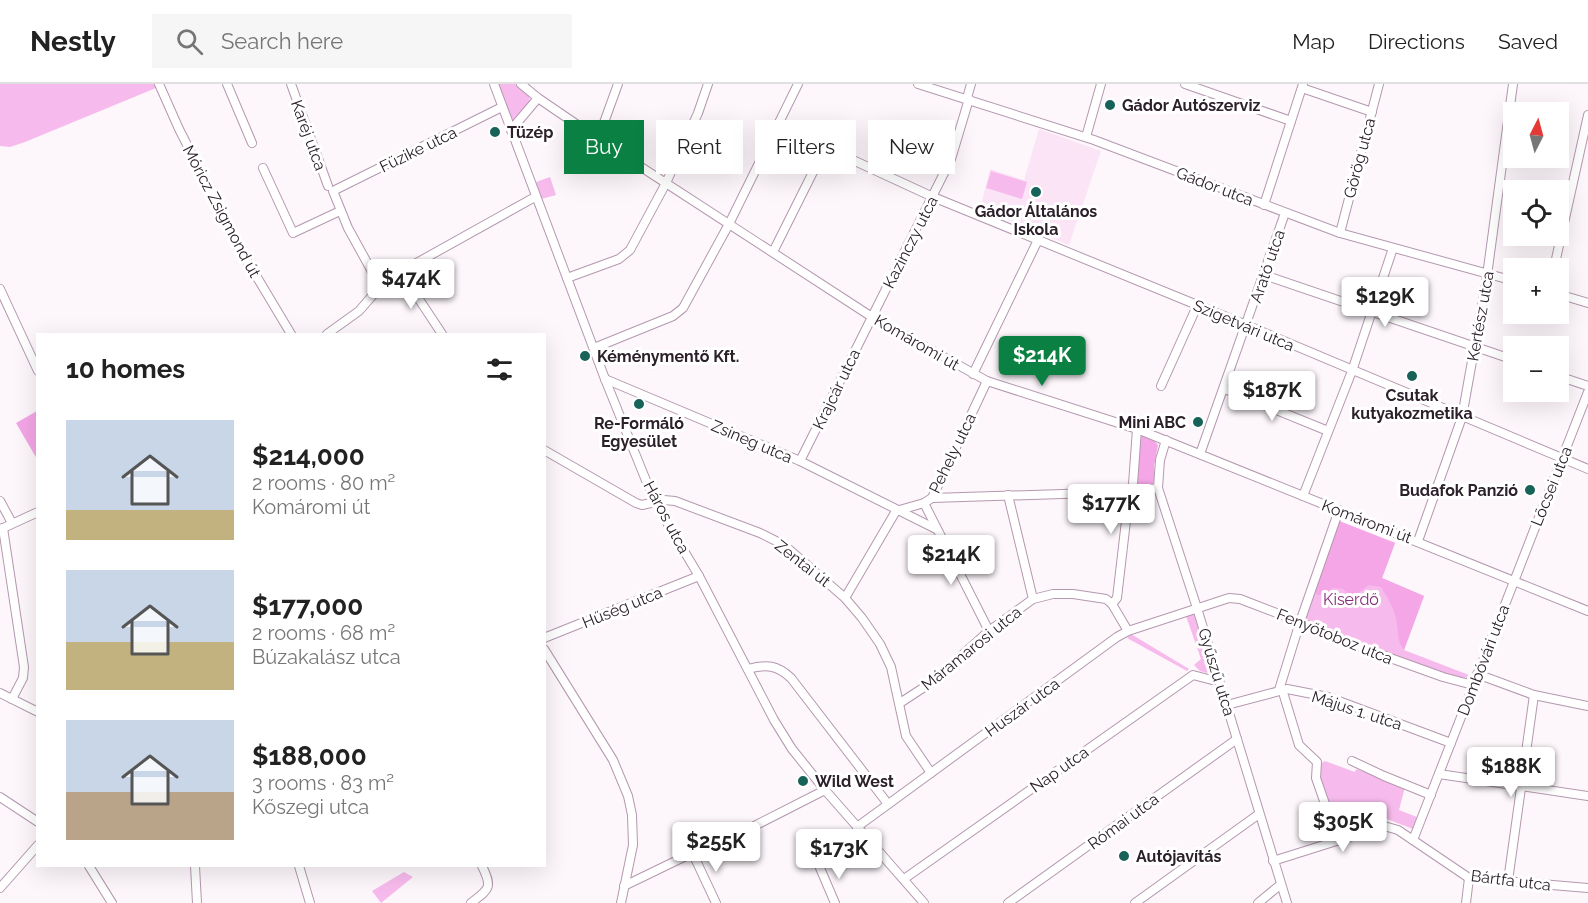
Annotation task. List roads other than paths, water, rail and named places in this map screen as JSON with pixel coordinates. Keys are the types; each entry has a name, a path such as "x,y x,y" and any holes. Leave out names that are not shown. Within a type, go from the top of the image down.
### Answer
{"street":[{"name":"Móricz Zsigmond út","path":"159,84 179,129 240,249 290,333"},
{"path":"227,84 252,142"},
{"name":"Karéj utca","path":"291,84 340,211 380,286"},
{"name":"Háros utca","path":"494,84 605,379 656,502 699,576 774,720 792,749 924,903"},
{"path":"605,120 618,84"},
{"path":"567,278 626,255 635,243 666,183 698,113 708,84"},
{"path":"780,120 798,84"},
{"name":"Gádor utca","path":"918,84 1086,137 1340,233 1503,278"},
{"name":"Kazinczy utca","path":"872,316 951,159 971,84"},
{"path":"1086,137 1101,84"},
{"path":"1185,84 1291,122"},
{"name":"Görög utca","path":"1340,233 1379,84"},
{"name":"Kertész utca","path":"1418,541 1462,417 1487,274 1513,84"},
{"name":"Komáromi út","path":"523,85 570,120"},
{"path":"1264,205 1302,86 1372,112"},
{"path":"511,130 538,98"},
{"name":"Füzike utca","path":"331,189 502,107"},
{"path":"1556,258 1588,115"},
{"name":"Szigetvári utca","path":"856,162 933,197 1246,325 1588,469"},
{"path":"263,168 293,233 340,211"},
{"name":"Komáromi út","path":"644,169 872,316 987,381 1166,440 1588,611"},
{"path":"594,348 679,312 687,303 755,170"},
{"path":"772,252 812,174"},
{"path":"328,333 359,311 370,301 380,286 401,272 535,197"},
{"name":"Arató utca","path":"1200,454 1285,213"},
{"path":"974,374 1038,240"},
{"path":"1303,496 1352,371 1393,248"},
{"path":"401,272 441,333"},
{"path":"1264,274 1503,356"},
{"path":"0,289 36,367"},
{"path":"1569,297 1588,303"},
{"path":"1161,386 1197,306"},
{"name":"Krajcár utca","path":"800,461 872,316"},
{"name":"Zsineg utca","path":"605,379 800,461 936,530"},
{"path":"1569,380 1588,386"},
{"name":"Pehely utca","path":"896,511 924,503 932,498 987,381"},
{"path":"1225,388 1328,431"},
{"name":"Lőcsei utca","path":"1513,580 1588,392"},
{"path":"1128,631 1112,604 1117,598 1133,484 1137,429"},
{"name":"Gyűszű utca","path":"1166,440 1160,460 1158,488 1287,903"},
{"name":"Zentai út","path":"546,451 636,503 642,505 668,500 685,503 760,532 784,545 845,597 880,644 891,668 906,736 931,773"},
{"path":"932,498 1158,488"},
{"path":"1008,495 1033,599"},
{"path":"0,501 12,523"},
{"path":"924,503 988,631"},
{"path":"1338,841 1316,778 1317,762 1299,745 1280,690 1300,621 1339,510"},
{"path":"845,597 896,511"},
{"path":"12,699 23,678 24,667 1,529 36,513"},
{"name":"Hűség utca","path":"546,637 699,576"},
{"name":"Dombóvári utca","path":"1413,840 1513,580"},
{"name":"Máramarosi utca","path":"900,704 932,682 988,631 1033,599 1053,594 1072,594 1106,598 1112,604"},
{"name":"Fenyőtoboz utca","path":"1197,608 1235,597 1300,621 1357,646 1443,677 1473,685"},
{"name":"Huszár utca","path":"857,827 1128,631 1197,608"},
{"path":"546,652 613,760 628,796 632,814 633,845 621,903"},
{"path":"748,669 764,665 774,666 791,678 888,804"},
{"path":"1478,674 1534,695 1588,706"},
{"name":"Nap utca","path":"904,879 1192,675 1212,680 1219,679"},
{"name":"Május 1. utca","path":"1227,705 1280,690 1328,697 1451,743"},
{"path":"0,693 36,711"},
{"path":"1508,881 1534,695"},
{"name":"Római utca","path":"1008,903 1237,739"},
{"path":"1352,760 1384,777 1431,795"},
{"path":"1438,774 1588,796"},
{"path":"624,886 693,854 709,849 825,790"},
{"path":"0,797 36,821"},
{"path":"1135,903 1259,814"},
{"name":"Bártfa utca","path":"1273,861 1384,826 1398,830 1469,878 1588,888"},
{"path":"836,903 820,868 821,863 866,837"},
{"path":"0,888 36,847"},
{"path":"693,854 717,903"},
{"path":"90,867 112,903"},
{"path":"195,867 197,903"},
{"path":"299,867 310,903"},
{"path":"471,903 486,891 489,884 482,867"},
{"path":"1466,903 1469,878"},
{"path":"1258,903 1280,885"}],"place":[{"name":"Gádor Autószerviz","path":"1110,105"},
{"name":"Tüzép","path":"495,132"},
{"name":"Gádor Általános Iskola","path":"1036,192"},
{"name":"Kéménymentő Kft.","path":"585,356"},
{"name":"Csutak kutyakozmetika","path":"1412,376"},
{"name":"Re-Formáló Egyesület","path":"639,404"},
{"name":"Mini ABC","path":"1198,422"},
{"name":"Budafok Panzió","path":"1530,490"},
{"name":"Wild West","path":"803,781"},
{"name":"Autójavítás","path":"1124,856"}],"park label":[{"name":"Kiserdő","path":"1351,599"}]}
